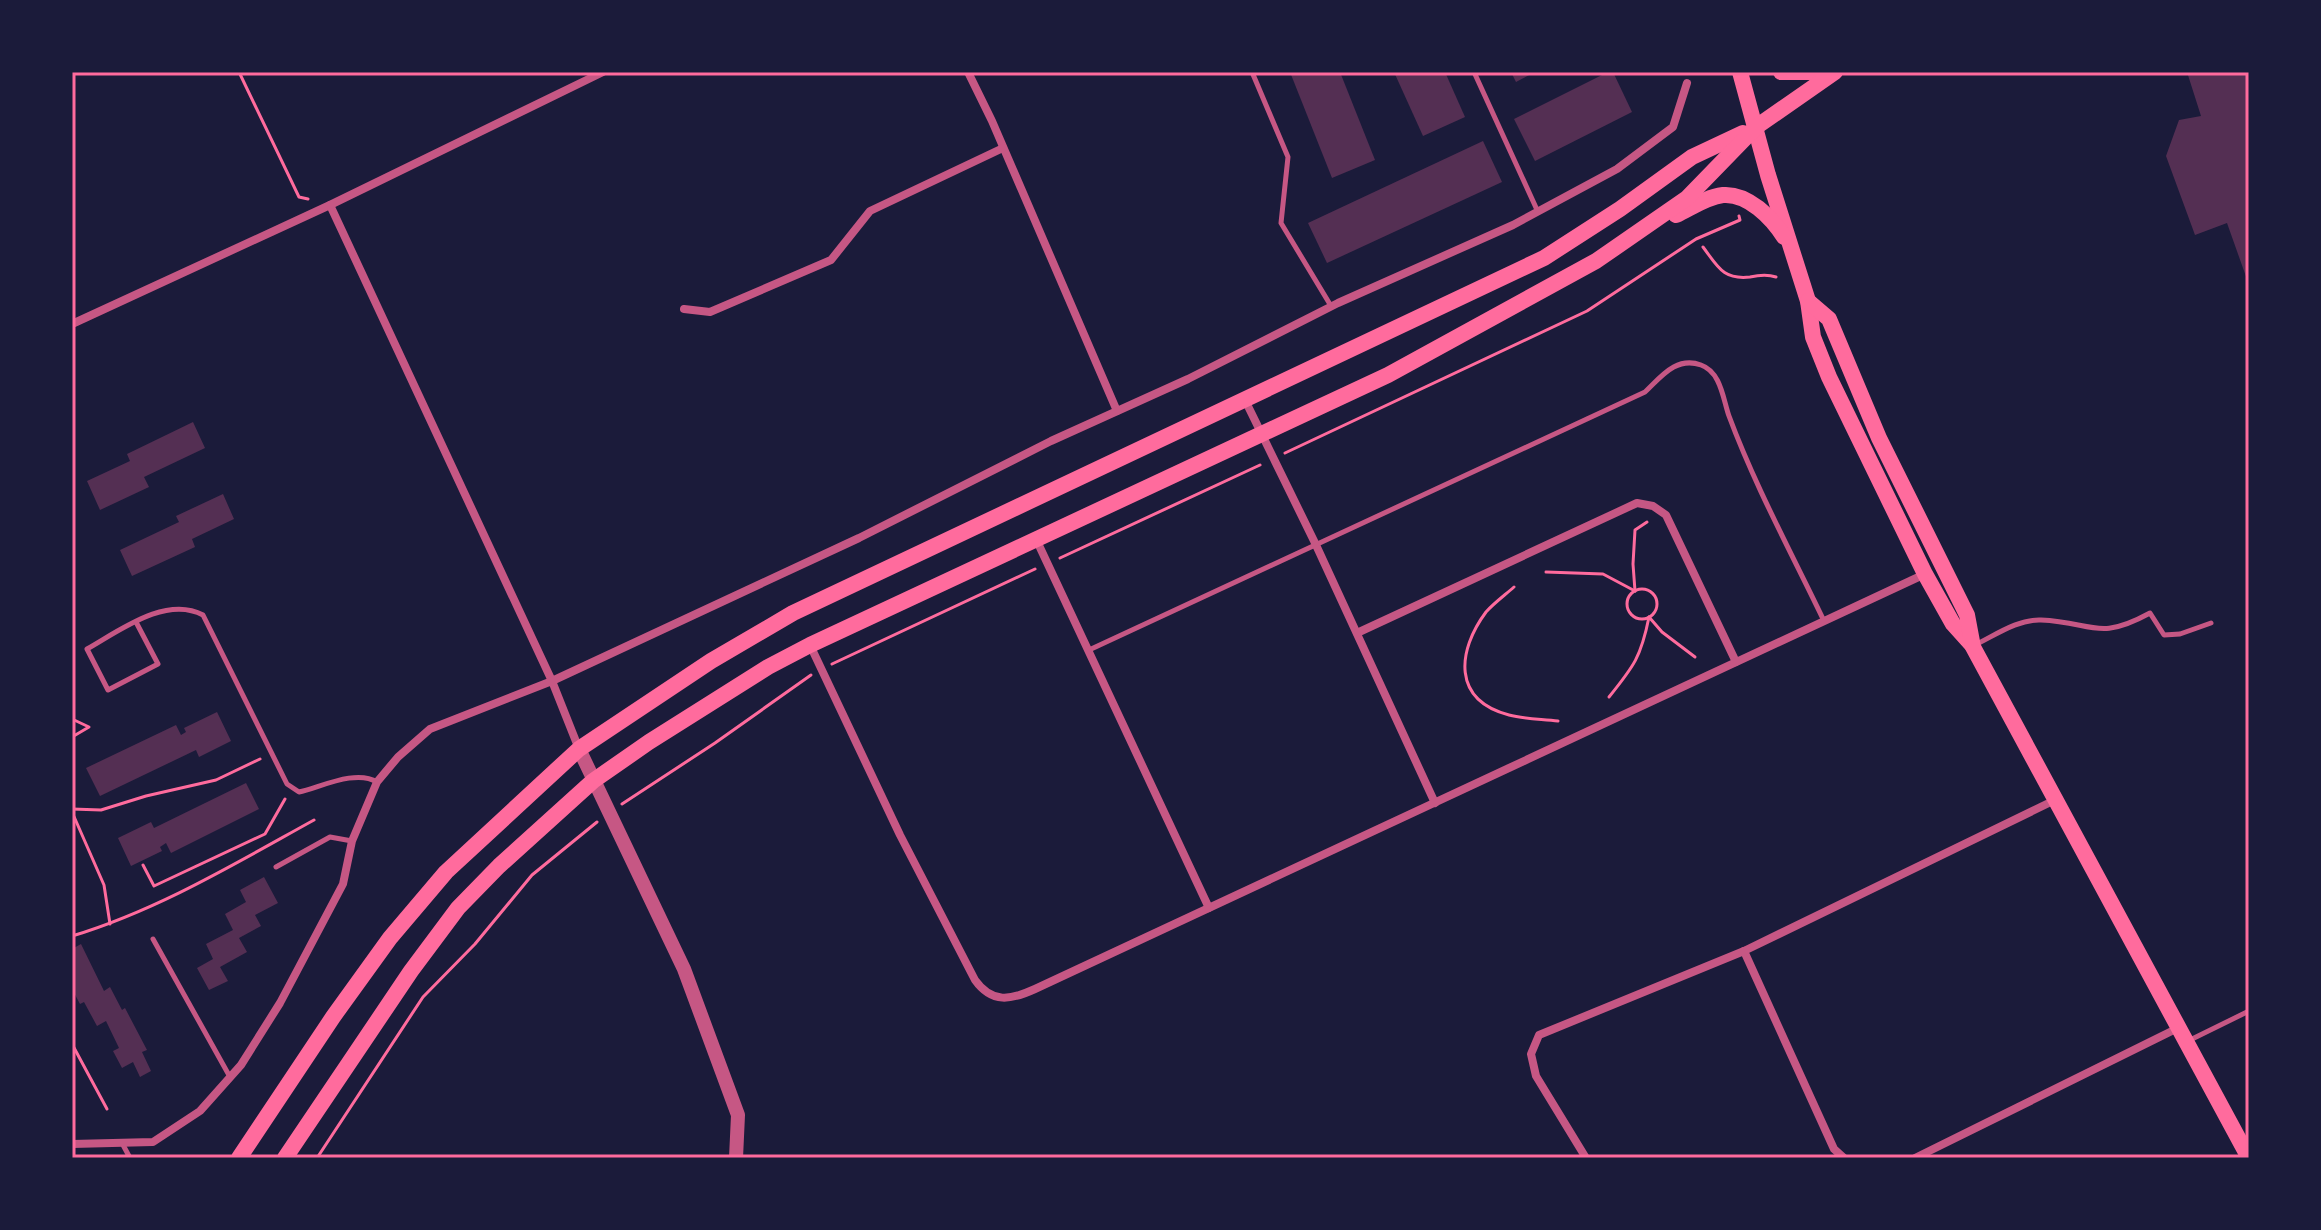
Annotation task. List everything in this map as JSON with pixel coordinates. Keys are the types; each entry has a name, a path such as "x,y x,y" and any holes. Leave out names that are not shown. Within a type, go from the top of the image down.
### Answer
{"main road":[{"path":"1740,72 1808,301 1813,337 1829,377 1925,574 1953,624 1973,646 2249,1158"},
{"path":"1781,72 1814,72"},
{"path":"239,1158 390,938 446,872 579,749 711,661 793,613 1544,258 1692,157 1756,127 1835,72"},
{"path":"285,1158 411,971 458,908 499,866 593,781 754,675 810,645 1388,375 1596,261 1687,198 1756,127"},
{"path":"1645,229 1704,201 1739,197 1761,210 1793,250"},
{"path":"1808,301 1829,319 1879,438 1967,615 1973,646"}],"street":[{"path":"72,324 330,205 603,72"},
{"path":"968,72 1117,411"},
{"path":"72,1144 153,1142 200,1111 241,1065 280,1003 343,884 352,841 377,782 398,757 430,729 552,681 859,538 1051,441 1188,379 1331,306 1538,212 1617,169 1673,127 1687,83"},
{"path":"684,309 710,312 831,260 870,211 1003,148"},
{"path":"330,205 552,681 593,781 684,969 738,1115 736,1158"},
{"path":"1245,400 1435,803"},
{"path":"1357,633 1637,503 1653,506 1666,515 1736,662"},
{"path":"1035,539 1209,908"},
{"path":"810,645 900,835 971,973 987,994 1004,999 1015,998 1925,574"},
{"path":"1586,1158 1536,1076 1531,1054 1539,1035 1744,951 2055,800"},
{"path":"1744,951 1834,1149 1844,1158"},
{"path":"1915,1158 2184,1034"}],"lane":[{"path":"1252,72 1288,157 1281,223 1331,306"},
{"path":"1474,72 1538,212"},
{"path":"1089,650 1645,392 1670,368 1681,363 1703,365 1718,381 1735,431 1824,622"},
{"path":"136,622 158,664 108,690 87,649 136,622 170,608 194,609 203,615 287,784 299,792 352,778 369,777 377,782"},
{"path":"1973,646 2009,627 2032,620 2106,630 2128,625 2150,613 2164,635 2180,634 2211,623"},
{"path":"276,867 330,837 352,841"},
{"path":"153,939 230,1077"},
{"path":"2184,1034 2249,1011"},
{"path":"121,1142 130,1158"}],"path":[{"path":"239,72 299,197 330,205"},
{"path":"1289,451 1587,311 1696,239 1740,220 1730,196"},
{"path":"1703,247 1723,273 1735,278 1768,274 1776,277"},
{"path":"1064,556 1258,466"},
{"path":"1546,572 1603,574 1635,591 1645,590 1656,599 1656,610 1649,617 1640,619 1628,611 1627,602 1635,591 1635,530 1647,522"},
{"path":"840,659 1032,571"},
{"path":"1514,587 1488,610 1473,631 1463,672 1472,694 1489,708 1510,716 1558,721"},
{"path":"1649,617 1662,632 1695,657"},
{"path":"1609,697 1636,664 1643,648 1649,617"},
{"path":"317,1158 423,997 475,944 532,875 608,813 807,678"},
{"path":"72,719 89,727 72,737"},
{"path":"110,924 104,885 72,810 101,810 216,780 271,753"},
{"path":"143,865 154,886 265,834 285,799"},
{"path":"72,936 110,924 200,883 314,820"},
{"path":"72,1044 107,1109"}],"building":[{"path":"1290,72 1340,72 1375,160 1332,178"},
{"path":"1394,72 1445,72 1465,117 1423,136"},
{"path":"1511,72 1535,72 1516,82"},
{"path":"1613,72 1632,112 1535,161 1514,119"},
{"path":"2187,72 2249,72 2249,285 2227,223 2195,235 2166,156 2179,120 2201,116"},
{"path":"1483,141 1502,182 1327,263 1308,223"},
{"path":"193,422 205,448 144,477 149,487 100,510 87,481 130,461 127,454"},
{"path":"223,494 234,519 192,539 195,547 132,576 120,550 179,522 176,516"},
{"path":"217,712 231,741 199,757 196,750 100,796 86,768 176,725 181,735 186,732 184,728"},
{"path":"246,783 259,809 171,853 166,843 160,847 162,851 131,866 118,838 151,822 154,828"},
{"path":"264,877 278,903 255,915 261,926 239,938 247,952 220,967 228,981 209,990 197,968 213,959 206,944 233,930 225,914 246,902 240,890"},
{"path":"81,944 104,991 110,987 147,1050 142,1052 151,1071 140,1077 133,1062 122,1068 113,1051 119,1048 106,1021 97,1026 84,1002 80,1004 72,989 72,949"}]}
